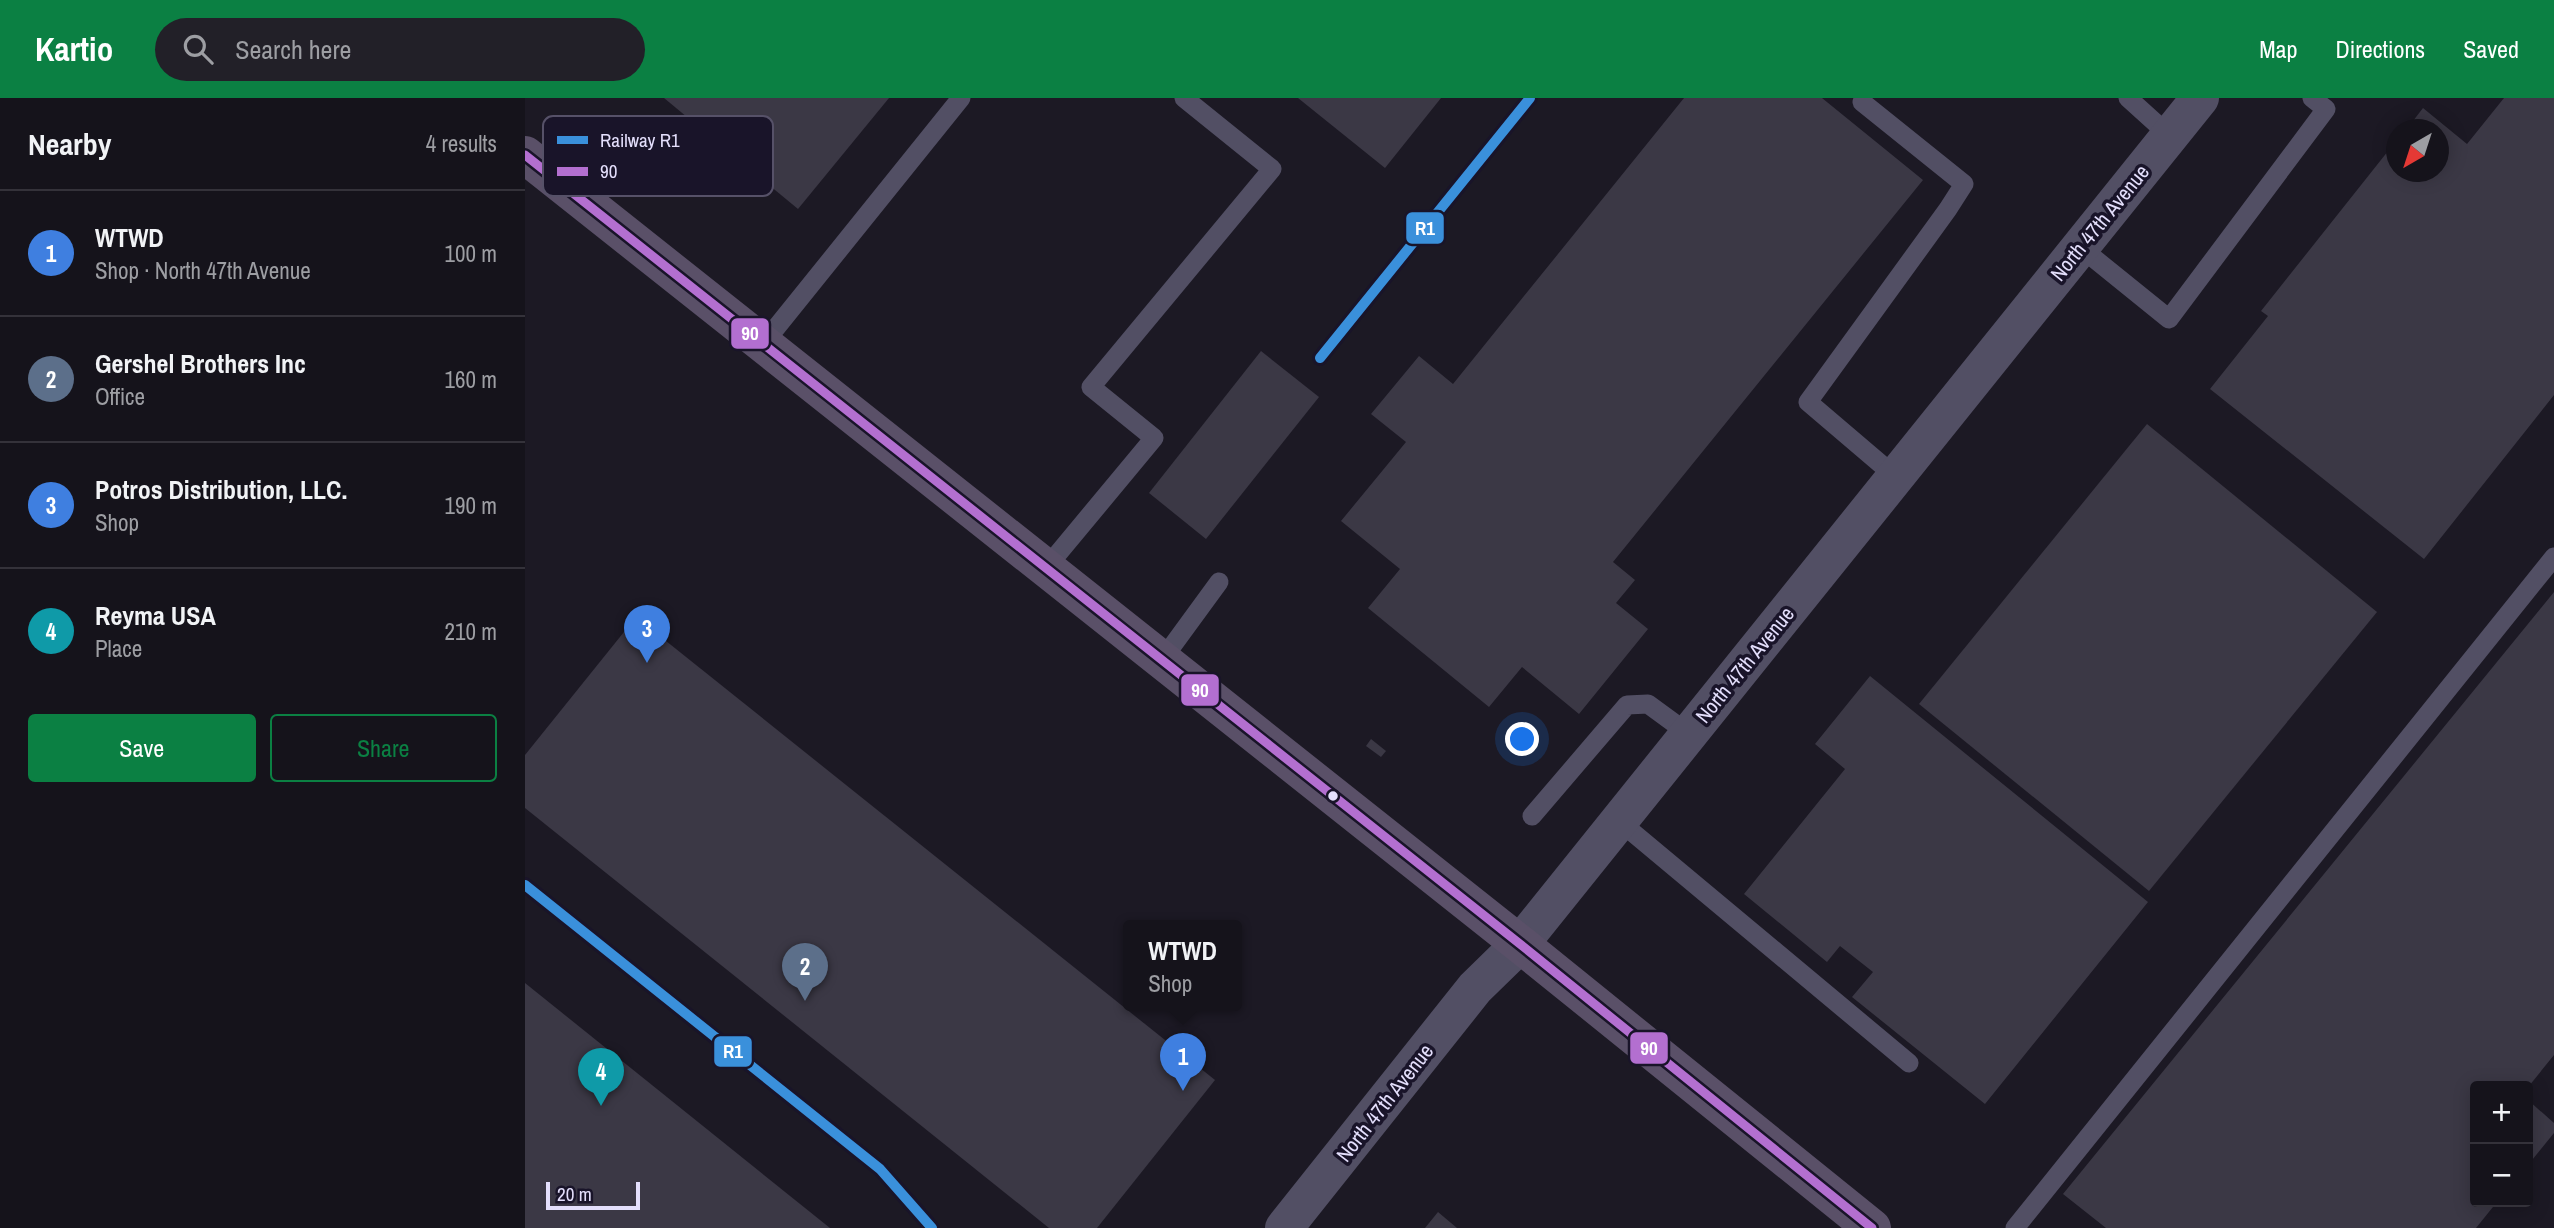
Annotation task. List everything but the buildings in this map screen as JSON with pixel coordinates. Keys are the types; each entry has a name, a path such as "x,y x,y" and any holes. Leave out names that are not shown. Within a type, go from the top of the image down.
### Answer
{"main road":[{"path":"525,155 543,169"},
{"path":"577,196 1520,944 1872,1228"}],"street":[{"name":"North 47th Avenue","path":"1284,1228 1475,988 1520,944 2200,98"}],"lane":[{"path":"763,344 961,98"},
{"path":"1046,568 1154,438 1091,387 1272,169 1184,98"},
{"path":"2128,98 2170,136"},
{"path":"2080,247 2169,319 2326,109 2312,98"},
{"path":"1861,102 1963,184 1935,228 1808,402 1896,477"},
{"path":"2015,1228 2554,557"},
{"path":"1162,660 1219,582"},
{"path":"1532,816 1626,705 1648,704 1689,734"},
{"path":"1619,821 1909,1063"}],"rail line":[{"name":"R1","path":"1320,358 1530,98"},
{"name":"R1","path":"525,885 880,1169 932,1228"}],"transit line":[{"name":"90","path":"525,155 543,169"},
{"name":"90","path":"577,196 1520,944 1872,1228"}],"place":[{"name":"Potros Distribution, LLC.","path":"647,663"},
{"name":"Gershel Brothers Inc","path":"805,1001"},
{"name":"WTWD","path":"1183,1091"},
{"name":"Reyma USA","path":"601,1106"}]}
